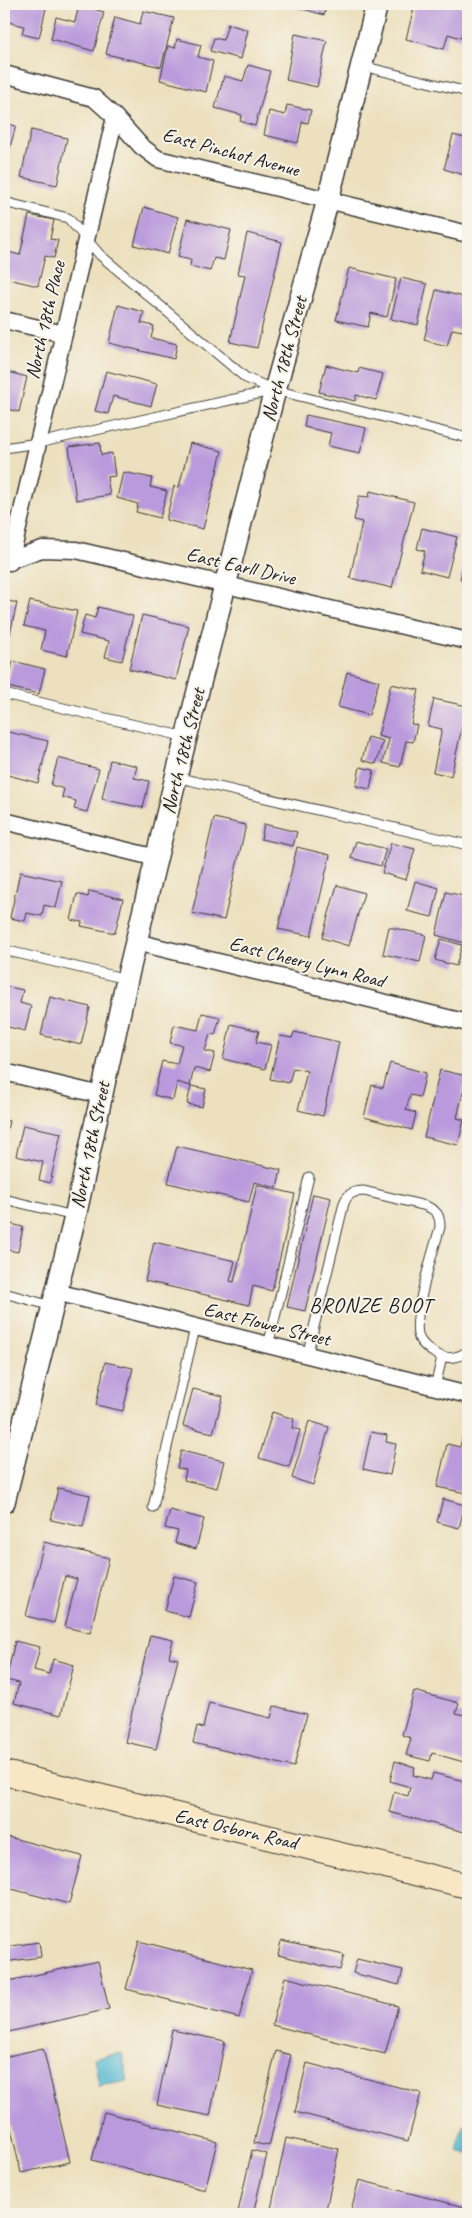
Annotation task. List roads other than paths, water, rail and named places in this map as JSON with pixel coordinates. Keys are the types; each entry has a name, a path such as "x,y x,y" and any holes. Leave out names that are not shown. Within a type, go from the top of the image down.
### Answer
{"main road":[{"name":"East Osborn Road","path":"4,1772 468,1886"}],"street":[{"name":"North 18th Street","path":"4,1502 75,1216 127,979 176,776 275,390 328,200 360,65 377,4"},
{"name":"East Pinchot Avenue","path":"4,74 94,98 115,116 141,146 158,159 468,234"},
{"name":"North 18th Place","path":"7,562 38,443 115,116"},
{"path":"4,320 64,334"},
{"name":"East Earll Drive","path":"7,562 42,549 76,550 468,641"},
{"path":"4,821 156,858"},
{"name":"East Cheery Lynn Road","path":"136,942 468,1023"},
{"path":"4,1072 101,1095"},
{"name":"East Flower Street","path":"54,1299 194,1328 468,1395"}],"lane":[{"path":"360,65 468,92"},
{"path":"4,202 68,218 100,255 246,378 275,390 468,438"},
{"path":"4,448 38,443 275,390"},
{"path":"4,694 186,737"},
{"path":"176,776 468,845"},
{"path":"4,950 127,979"},
{"path":"268,1346 308,1177"},
{"path":"307,1356 344,1203 351,1192 364,1191 426,1206 435,1210 440,1218 440,1227 418,1314 418,1337 425,1345 442,1357 454,1358 468,1351"},
{"path":"4,1200 75,1216"},
{"path":"4,1293 54,1299"},
{"path":"153,1506 194,1328"},
{"path":"435,1387 442,1357"}],"water":[{"path":"122,2053 128,2081 99,2086 94,2058"},
{"path":"463,2125 468,2127 468,2154 457,2151"}],"district":[{"name":"BRONZE BOOT","path":"371,1305"}]}
